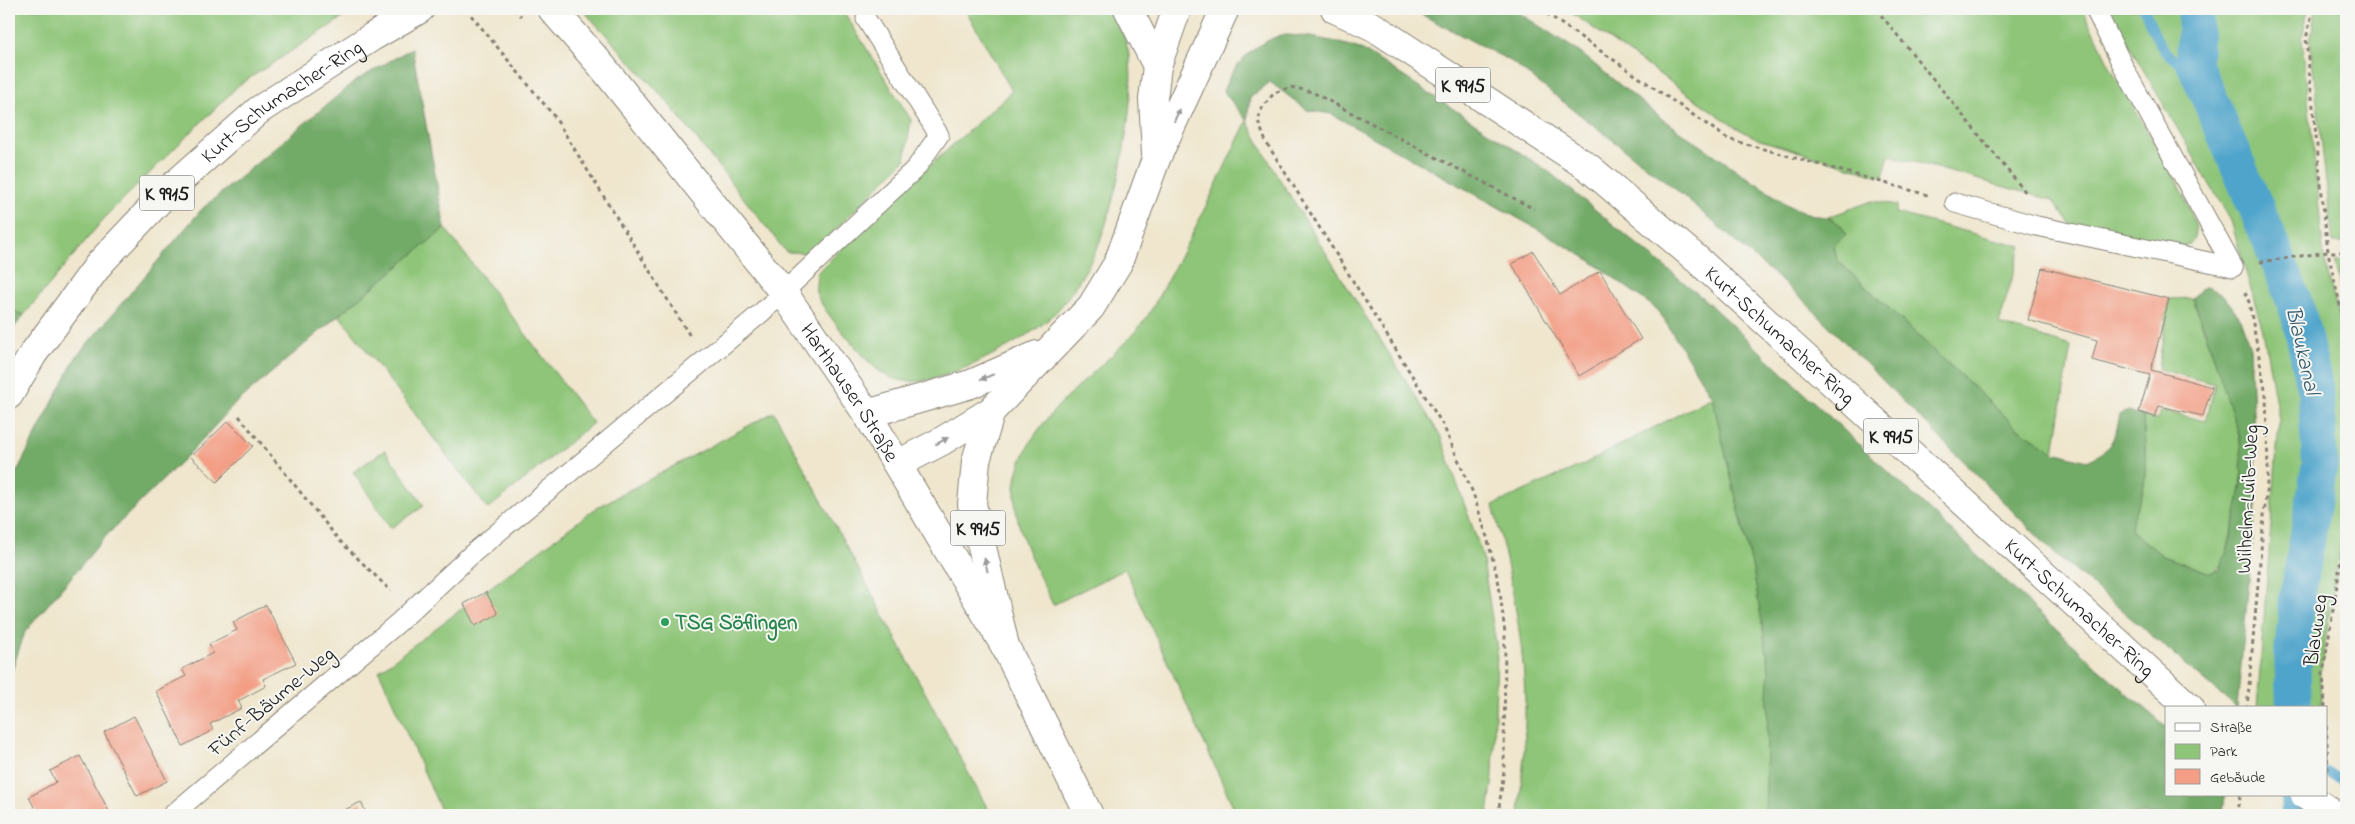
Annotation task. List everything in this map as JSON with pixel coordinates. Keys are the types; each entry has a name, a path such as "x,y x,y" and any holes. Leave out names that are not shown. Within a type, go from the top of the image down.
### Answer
{"main road":[{"name":"Kurt-Schumacher-Ring","path":"9,396 33,354 100,263 171,188 259,110 372,36 420,9"},
{"name":"Harthauser Straße","path":"552,9 601,65 783,292 867,414 1005,646 1089,815"},
{"path":"1128,9 1157,66"},
{"name":"K 9915","path":"1156,159 1153,99 1157,66 1177,9"},
{"name":"K 9915","path":"898,464 942,441 991,411 1091,307 1118,263 1156,159 1225,9"},
{"name":"Kurt-Schumacher-Ring","path":"1335,9 1374,27 1588,168 1698,261 2188,706"},
{"name":"K 9915","path":"867,414 971,384 1048,350"},
{"name":"K 9915","path":"991,411 976,461 972,504 1005,646"},
{"path":"2306,796 2335,815"}],"lane":[{"path":"2095,9 2125,70 2241,265"},
{"name":"Fünf-Bäume-Weg","path":"172,815 399,622 472,554 705,360 783,292 916,168 938,135 866,19"},
{"path":"1955,203 2037,226 2241,265"}],"path":[{"path":"466,9 554,116 705,360"},
{"path":"1540,9 1728,139 1955,203"},
{"path":"1876,9 2036,206 2037,226"},
{"path":"2313,9 2306,39 2328,252 2346,332"},
{"path":"1498,815 1504,770 1505,632 1499,584 1473,493 1443,425 1266,142 1258,121 1262,108 1274,92 1291,87 1312,92 1534,209"},
{"path":"2241,265 2328,252 2346,252"},
{"name":"Wilhelm-Luib-Weg","path":"2241,265 2266,396 2268,471 2247,706"},
{"path":"239,416 340,540 394,594 419,604"},
{"name":"Blauweg","path":"2326,706 2323,673 2346,528"},
{"path":"2328,743 2329,755"},
{"path":"2238,815 2240,796"}],"green space":[{"path":"9,9 356,9 239,85 107,215 24,315 9,309"},
{"path":"582,9 842,9 911,120 905,160 812,253 786,252 665,99"},
{"path":"965,9 1111,9 1123,34 1130,62 1130,104 1123,153 1113,201 1100,241 1081,277 1057,311 1029,334 974,364 933,379 922,381 900,380 890,377 875,367 832,319 816,292 817,273 869,221 1012,91"},
{"path":"1411,9 1513,9 1578,51 1662,119 1788,205 1836,222 1846,234 1834,246 1837,260 2016,427 2054,452 2087,461 2102,453 2111,443 2120,414 2129,411 2143,416 2145,472 2142,495 2132,520 2131,530 2163,556 2210,573 2219,570 2227,552 2242,483 2240,438 2193,298 2199,291 2207,287 2221,293 2240,318 2250,347 2257,495 2237,706 2235,706 2053,552 1803,300 1673,187 1512,62"},
{"path":"1566,9 2082,9 2113,72 2184,194 2196,227 2194,237 2190,245 2182,246 2073,228 2052,200 1889,155 1883,177 1760,140 1735,127"},
{"path":"2108,9 2308,9 2302,38 2324,258 2346,345 2346,510 2320,674 2321,706 2257,706 2279,421 2263,331 2231,221"},
{"path":"2316,9 2346,9 2346,243 2333,243 2310,41"},
{"path":"1281,35 1302,36 1322,39 1363,50 1548,171 1704,299 2098,668 2165,725 2165,796 2225,796 2223,815 1765,815 1769,667 1754,574 1712,397 1658,310 1591,261 1541,231 1331,114 1307,110 1270,82 1250,98 1247,121 1223,91 1233,72 1246,56 1271,39"},
{"path":"412,48 445,228 235,404 189,454 106,536 25,632 9,679 9,487 76,357 202,209 354,82"},
{"path":"1247,121 1274,170 1440,435 1482,554 1497,650 1493,777 1488,815 1237,815 1125,569 1053,605 1035,567 1019,526 1015,499 1018,471 1028,446 1044,422 1064,400 1130,337 1147,317 1190,238"},
{"path":"1872,201 1897,205 1896,213 2021,246 1999,324 2071,346 2054,452 2016,427 1837,260 1834,247 1842,226 1828,217"},
{"path":"445,228 593,423 488,509 339,315"},
{"path":"2346,261 2346,319 2335,262"},
{"path":"2193,298 2230,402 2239,437 2242,461 2239,499 2227,552 2219,567 2210,573 2163,556 2131,531 2132,520 2142,495 2145,472 2143,416 2157,419 2161,411 2206,421 2215,384 2158,369 2169,299"},
{"path":"9,309 24,315 9,334"},
{"path":"1712,397 1754,574 1769,667 1765,815 1519,815 1525,735 1523,669 1512,586 1493,505 1584,464"},
{"name":"TSG Söflingen","path":"774,412 991,815 443,815 379,671 596,508"},
{"path":"385,450 424,506 391,528 353,472"}],"building":[{"path":"1533,251 1560,295 1600,271 1641,339 1579,376 1512,264"},
{"path":"2042,268 2169,299 2151,370 2212,387 2203,416 2159,406 2155,417 2139,412 2150,375 2092,360 2097,340 2028,320"},
{"path":"228,421 253,446 217,482 191,457"},
{"path":"486,592 498,614 475,626 464,604"},
{"path":"266,605 296,663 263,679 266,686 238,701 242,708 210,724 213,730 183,746 156,691 186,676 182,669 213,653 209,644 237,630 233,622"},
{"path":"134,716 167,781 137,796 104,732"},
{"path":"80,756 111,815 38,815 29,797 56,782 50,771"},
{"path":"361,802 367,815 334,815"}],"waterway":[{"path":"2144,9 2161,46 2166,52 2178,61 2194,63"},
{"name":"Blaukanal","path":"2196,9 2194,63 2273,247 2298,312 2315,387 2320,463 2297,600 2292,653 2294,706"},
{"name":"Blaukanal","path":"2328,773 2346,781"},
{"name":"Blaukanal","path":"2298,796 2299,815"}],"place":[{"name":"TSG Söflingen","path":"665,622"}]}
